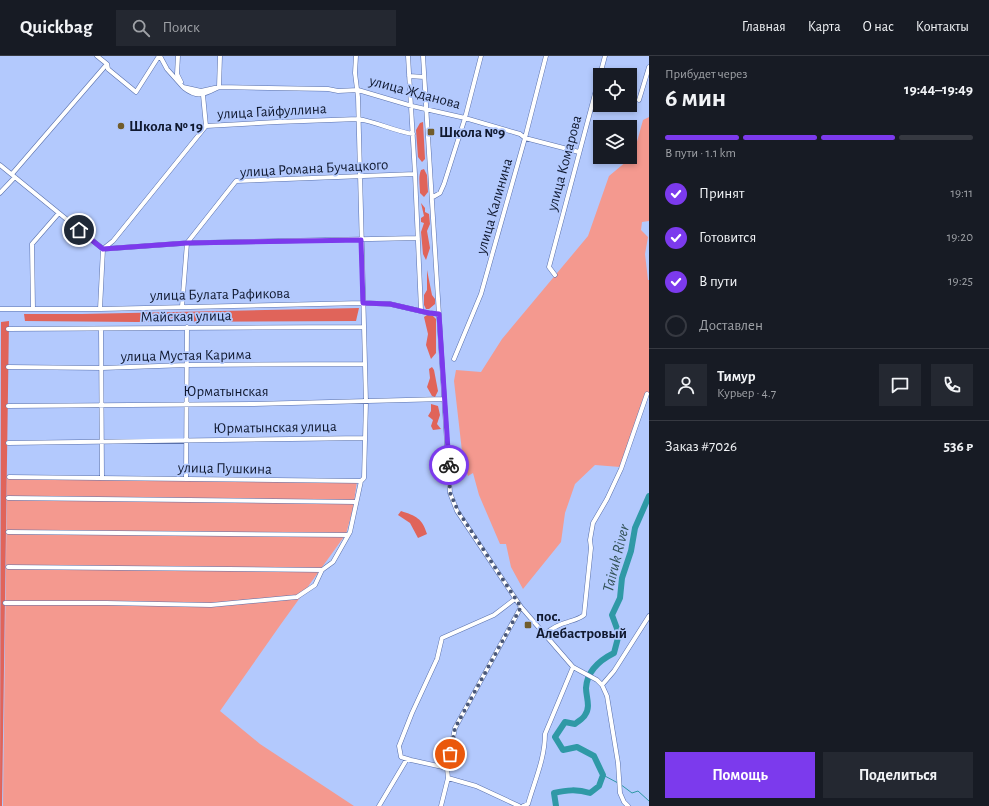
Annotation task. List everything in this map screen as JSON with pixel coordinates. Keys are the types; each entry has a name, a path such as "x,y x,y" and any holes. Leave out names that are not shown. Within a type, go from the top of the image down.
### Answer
{"street":[{"path":"97,56 107,64 108,69 136,92 159,56 167,69 192,94 204,94 219,87 220,56"},
{"path":"178,56 177,74 184,87"},
{"path":"5,603 211,605 290,598 297,597 315,585 322,570 333,562 348,535 361,481 364,478 366,402 358,90 355,73 356,56"},
{"path":"408,56 416,174 421,310"},
{"path":"423,56 433,197 450,493 458,511 521,607 573,667 597,680 602,685 607,696 620,780 620,793 624,802 628,806"},
{"path":"433,197 440,193 444,184 465,118 481,56"},
{"name":"улица Калинина","path":"454,359 481,294 525,138 546,56"},
{"name":"улица Комарова","path":"555,275 549,267 605,56"},
{"path":"0,193 13,175 107,64"},
{"path":"639,100 649,67"},
{"path":"410,76 424,77"},
{"name":"улица Жданова","path":"184,87 201,91 219,87 338,91 358,90 412,106 465,118 520,134 525,138 579,152"},
{"path":"204,94 206,126"},
{"name":"улица Гайфуллина","path":"103,249 113,242 206,126 358,119 402,133 413,134"},
{"path":"0,165 103,249 187,243 418,238"},
{"name":"улица Романа Бучацкого","path":"187,243 236,181 416,174"},
{"path":"33,309 32,244 59,213"},
{"path":"182,307 187,243"},
{"path":"100,309 103,249"},
{"name":"улица Булата Рафикова","path":"0,309 100,309 363,303 390,304 439,314"},
{"path":"186,479 187,327"},
{"name":"Майская улица","path":"8,329 364,327"},
{"path":"101,329 102,478"},
{"name":"улица Мустая Карима","path":"8,367 102,368 187,365 365,364"},
{"path":"545,634 549,630 567,622 579,619 584,615 591,548 590,540 593,523 607,499 621,469 647,394"},
{"name":"Юрматынская","path":"8,406 366,402 444,399"},
{"name":"Юрматынская улица","path":"8,443 364,438"},
{"name":"улица Пушкина","path":"9,477 361,481"},
{"path":"8,498 356,502"},
{"path":"8,532 348,535"},
{"path":"8,567 322,570"},
{"path":"447,768 401,757 399,746 412,713 437,660 442,638 494,615 515,599"},
{"path":"441,806 448,778 447,768 455,728 521,607"},
{"path":"602,685 614,671 649,616"},
{"path":"523,806 528,804 542,762 545,734 573,667"},
{"path":"380,806 407,759"},
{"path":"448,778 476,786 518,806"}],"shaded area":[{"path":"649,117 649,221 642,222 641,230 648,237 645,254 649,280 649,393 647,392 620,467 595,465 575,484 565,513 561,542 523,589 511,567 506,544 500,544 479,495 473,473 468,476 463,460 454,381 456,370 481,372 502,339 588,236 609,176 623,164 637,164 637,142 643,120"},
{"path":"423,122 425,159 422,162 418,157 416,130 420,123"},
{"path":"424,169 427,175 428,192 424,197 420,193 419,178 421,170"},
{"path":"421,203 425,208 425,212 429,214 430,224 427,231 430,248 426,260 423,254 421,232 424,223 421,222 421,218 424,216"},
{"path":"427,270 432,295 435,299 435,304 429,309 426,309 424,305 424,295 427,290"},
{"path":"359,308 356,321 25,321 24,314 82,314"},
{"path":"427,315 432,315 436,319 436,353 431,359 426,345 428,334 424,317"},
{"path":"9,321 2,806 0,806 1,322"},
{"path":"432,367 434,370 438,391 435,397 432,396 427,387 430,378 429,369"},
{"path":"431,404 438,406 440,415 437,424 441,429 433,430 431,426 433,420 428,416 431,411"},
{"path":"7,478 357,481 353,509 346,534 220,711 260,744 354,806 3,806"},
{"path":"401,511 418,518 423,524 427,534 418,538 410,523 398,515"}],"waterway":[{"name":"Tairuk River","path":"556,806 554,793 572,790 590,793 599,786 603,775 594,756 577,747 563,750 555,737 565,722 575,724 582,719 587,712 588,702 586,688 589,676 599,663 614,653 619,634 612,615 620,598 622,578 631,551 635,528 649,496"},
{"path":"603,775 618,783"},
{"path":"620,784 632,793 638,791 649,801"}],"way so far":[{"path":"449,465 450,493 458,511 521,607 455,728 450,754"}],"place":[{"name":"Школа № 19","path":"121,126"},
{"name":"Школа №9","path":"431,132"},
{"name":"пос. Алебастровый","path":"528,625"}],"route":[{"path":"79,230 103,249 187,243 361,240 363,303 390,304 439,314 449,465"}]}
